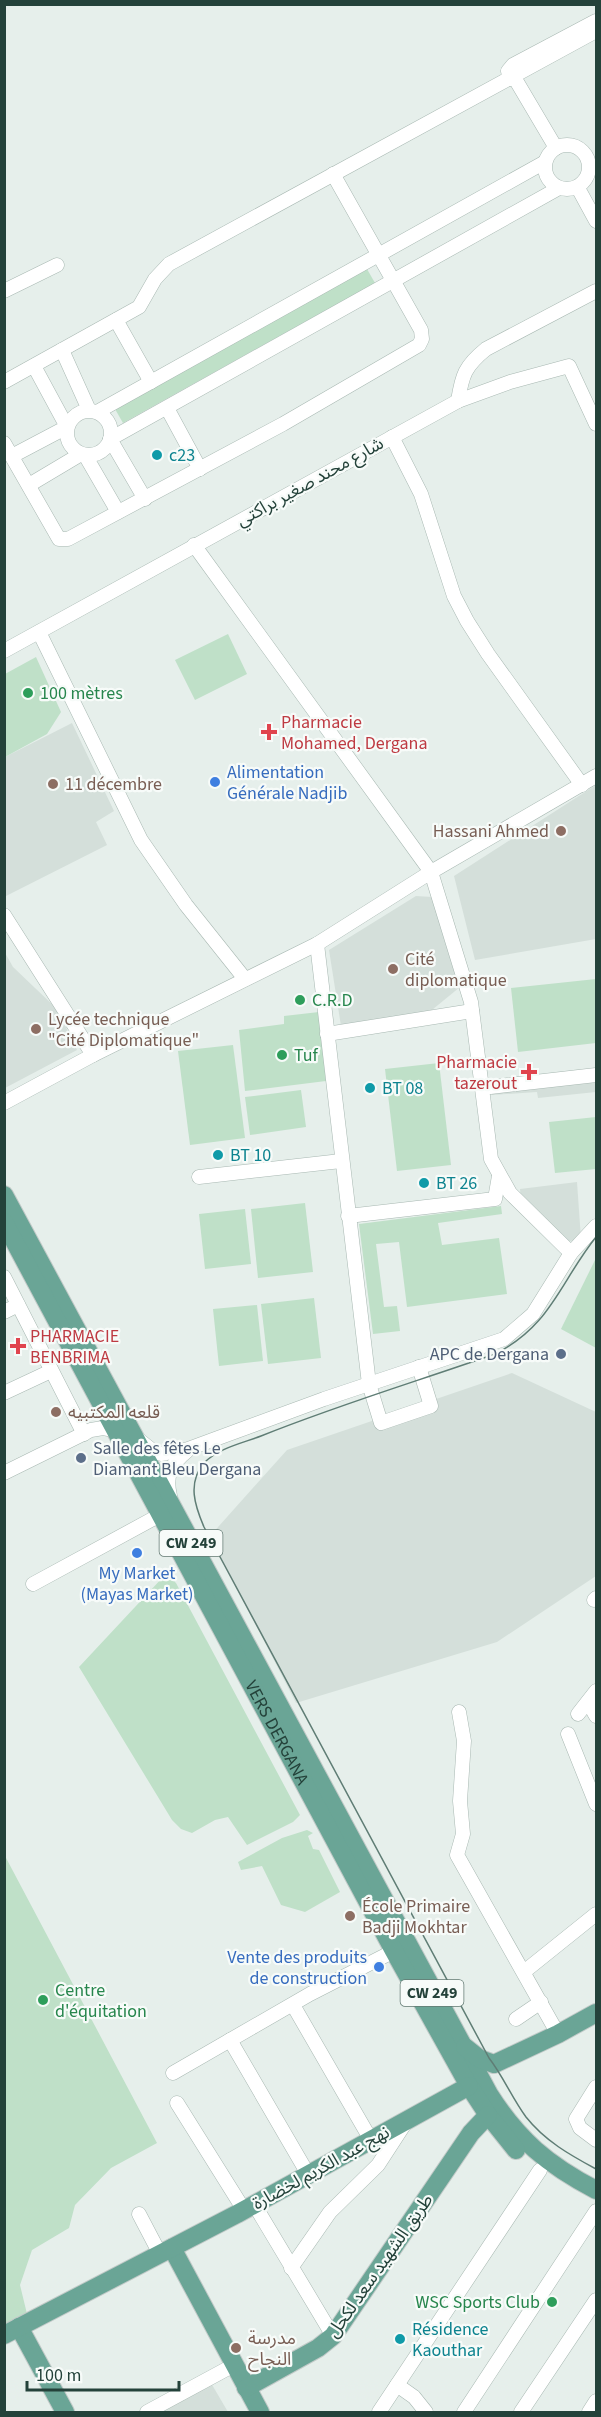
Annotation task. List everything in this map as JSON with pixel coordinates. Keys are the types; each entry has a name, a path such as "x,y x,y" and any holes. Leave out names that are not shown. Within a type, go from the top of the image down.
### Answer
{"main road":[{"name":"CW 249","path":"4,1195 134,1436 166,1511"},
{"name":"VERS DERGANA","path":"4,1222 114,1430 166,1511 358,1870 394,1951 469,2086 488,2115 520,2154 540,2170 597,2202"},
{"name":"CW 249","path":"358,1870 489,2094 534,2152 552,2165 597,2190"},
{"path":"489,2094 489,2075 494,2064 597,2013"},
{"path":"458,2041 476,2057 494,2064"},
{"name":"نهج عبد الكريم لخضارة","path":"12,2331 249,2207 469,2086"},
{"name":"طريق الشهيد سعد لكحل","path":"246,2388 318,2348 333,2336 471,2133 488,2115"},
{"path":"166,2251 260,2412"},
{"path":"12,2331 65,2412"}],"street":[{"path":"4,382 139,307 155,279 169,264 596,31"},
{"path":"512,78 556,148"},
{"path":"12,456 67,427 75,415 93,411 151,381 545,162 556,148 568,145 592,153 590,170 584,183 571,190 559,188 547,176 545,162"},
{"path":"4,442 60,539 76,536 419,345 422,339 421,330 333,174"},
{"path":"28,485 83,454 99,453 110,439 559,188"},
{"path":"578,188 597,221"},
{"path":"4,291 57,265"},
{"path":"458,401 462,378 470,362 486,349 597,291"},
{"path":"116,320 151,381"},
{"path":"62,350 93,411 108,421 110,439 145,499"},
{"path":"34,366 67,427 68,442 83,454 118,512"},
{"name":"شارع محند صغير براكتي","path":"4,651 458,401 510,382 569,366 597,424"},
{"path":"167,408 200,469"},
{"path":"392,437 421,494 454,596 463,613 488,654 582,785"},
{"path":"194,545 431,872 453,936 472,1011 491,1159 510,1193 571,1252"},
{"path":"39,632 141,840 186,905 246,979"},
{"path":"4,1103 93,1055 317,944 431,872 597,776"},
{"path":"4,915 93,1055"},
{"path":"317,944 369,1384 381,1422 431,1406 419,1367"},
{"path":"327,1034 472,1011"},
{"path":"482,1088 597,1075"},
{"path":"199,1177 341,1161"},
{"path":"348,1216 495,1199 499,1176"},
{"path":"134,1436 153,1451 162,1454 189,1449 369,1384 504,1339 523,1325 533,1314 571,1252 597,1226"},
{"path":"4,1277 51,1371 88,1432"},
{"path":"4,1312 18,1305"},
{"path":"4,1393 51,1371"},
{"path":"88,1432 104,1410"},
{"path":"4,1473 88,1432 103,1428 114,1430"},
{"path":"33,1584 166,1511 170,1470 173,1462 189,1449"},
{"path":"578,1714 592,1696"},
{"path":"592,1696 597,1716"},
{"path":"459,1712 464,1741 460,1800 463,1834 457,1856 525,1971 558,2034"},
{"path":"568,1734 597,1804"},
{"path":"525,1971 597,1914"},
{"path":"173,2073 394,1951"},
{"path":"516,2019 541,2002"},
{"path":"293,2005 371,2140"},
{"path":"230,2040 308,2174"},
{"path":"597,2087 576,2119 580,2128 597,2140"},
{"path":"177,2103 291,2268 333,2336"},
{"path":"291,2268 330,2212 378,2165 406,2122"},
{"path":"379,2412 540,2170"},
{"path":"464,2412 597,2211"},
{"path":"139,2214 166,2251"},
{"path":"521,2412 597,2300"},
{"path":"147,2412 234,2365"},
{"path":"397,2385 414,2397 426,2412"},
{"path":"589,2412 597,2401"}],"shaded area":[{"name":"11 décembre","path":"72,723 114,811 96,822 107,845 6,896 5,757"},
{"name":"Hassani Ahmed","path":"596,785 596,939 475,960 454,876"},
{"name":"Cité diplomatique","path":"416,896 432,897 460,987 427,1014 341,1026 329,950"},
{"name":"Lycée technique \"Cité Diplomatique\"","path":"4,951 13,967 57,1009 77,1050 5,1088"},
{"path":"596,1068 596,1092 538,1098 537,1092 492,1095 489,1080"},
{"path":"577,1182 581,1239 565,1242 521,1199 520,1189"},
{"path":"512,1373 596,1412 596,1576 497,1642 296,1703 210,1536 287,1450"},
{"path":"211,2383 228,2412 158,2412"}],"green space":[{"path":"367,269 375,283 123,423 115,409"},
{"path":"228,634 247,674 195,700 175,660"},
{"name":"100 mètres","path":"36,657 61,712 47,734 5,757 5,674"},
{"path":"596,979 596,1043 518,1052 511,988"},
{"name":"Tuf","path":"319,1012 326,1081 245,1091 239,1030 284,1024 284,1016"},
{"path":"233,1045 245,1138 190,1145 178,1051"},
{"path":"439,1063 451,1165 397,1171 385,1069"},
{"path":"301,1090 306,1127 250,1135 245,1097"},
{"path":"596,1117 596,1169 555,1173 549,1122"},
{"path":"305,1203 313,1272 258,1278 251,1209"},
{"path":"501,1206 502,1214 438,1223 442,1245 499,1238 507,1294 407,1307 399,1242 376,1244 384,1307 397,1306 400,1331 373,1334 359,1224"},
{"path":"245,1209 251,1264 205,1269 199,1214"},
{"path":"596,1258 596,1348 561,1329"},
{"path":"314,1298 321,1358 268,1364 261,1304"},
{"path":"257,1305 263,1361 219,1366 213,1309"},
{"path":"169,1576 176,1583 300,1815 293,1822 247,1845 228,1817 215,1820 192,1833 181,1829 172,1820 79,1667 163,1577"},
{"path":"307,1830 313,1833 308,1836 313,1849 319,1850 340,1892 305,1912 281,1905 262,1866 241,1870 238,1862 282,1838"},
{"name":"Centre d'équitation","path":"5,1856 157,2143 111,2168 75,2205 69,2228 32,2250 20,2285 28,2318 5,2330"}],"tram line":[{"path":"596,1237 542,1317 514,1343 495,1354 223,1450 204,1463 194,1487 194,1495 204,1527 489,2058 533,2126 558,2147 596,2169"}],"place":[{"name":"c23","path":"157,455"},
{"name":"100 mètres","path":"28,693"},
{"name":"Pharmacie Mohamed, Dergana","path":"269,732"},
{"name":"Alimentation Générale Nadjib","path":"215,782"},
{"name":"11 décembre","path":"53,784"},
{"name":"Hassani Ahmed","path":"561,831"},
{"name":"Cité diplomatique","path":"393,969"},
{"name":"C.R.D","path":"300,1000"},
{"name":"Lycée technique \"Cité Diplomatique\"","path":"36,1029"},
{"name":"Tuf","path":"282,1055"},
{"name":"Pharmacie tazerout","path":"529,1072"},
{"name":"BT 08","path":"370,1088"},
{"name":"BT 10","path":"218,1155"},
{"name":"BT 26","path":"424,1183"},
{"name":"PHARMACIE BENBRIMA","path":"18,1346"},
{"name":"APC de Dergana","path":"561,1354"},
{"name":"قلعه المكتبيه","path":"56,1412"},
{"name":"Salle des fêtes Le Diamant Bleu Dergana","path":"81,1458"},
{"name":"My Market (Mayas Market)","path":"137,1553"},
{"name":"École Primaire Badji Mokhtar","path":"350,1916"},
{"name":"Vente des produits de construction","path":"379,1967"},
{"name":"Centre d'équitation","path":"43,2000"},
{"name":"WSC Sports Club","path":"552,2302"},
{"name":"Résidence Kaouthar","path":"400,2339"},
{"name":"مدرسة النجاح","path":"236,2348"}]}
